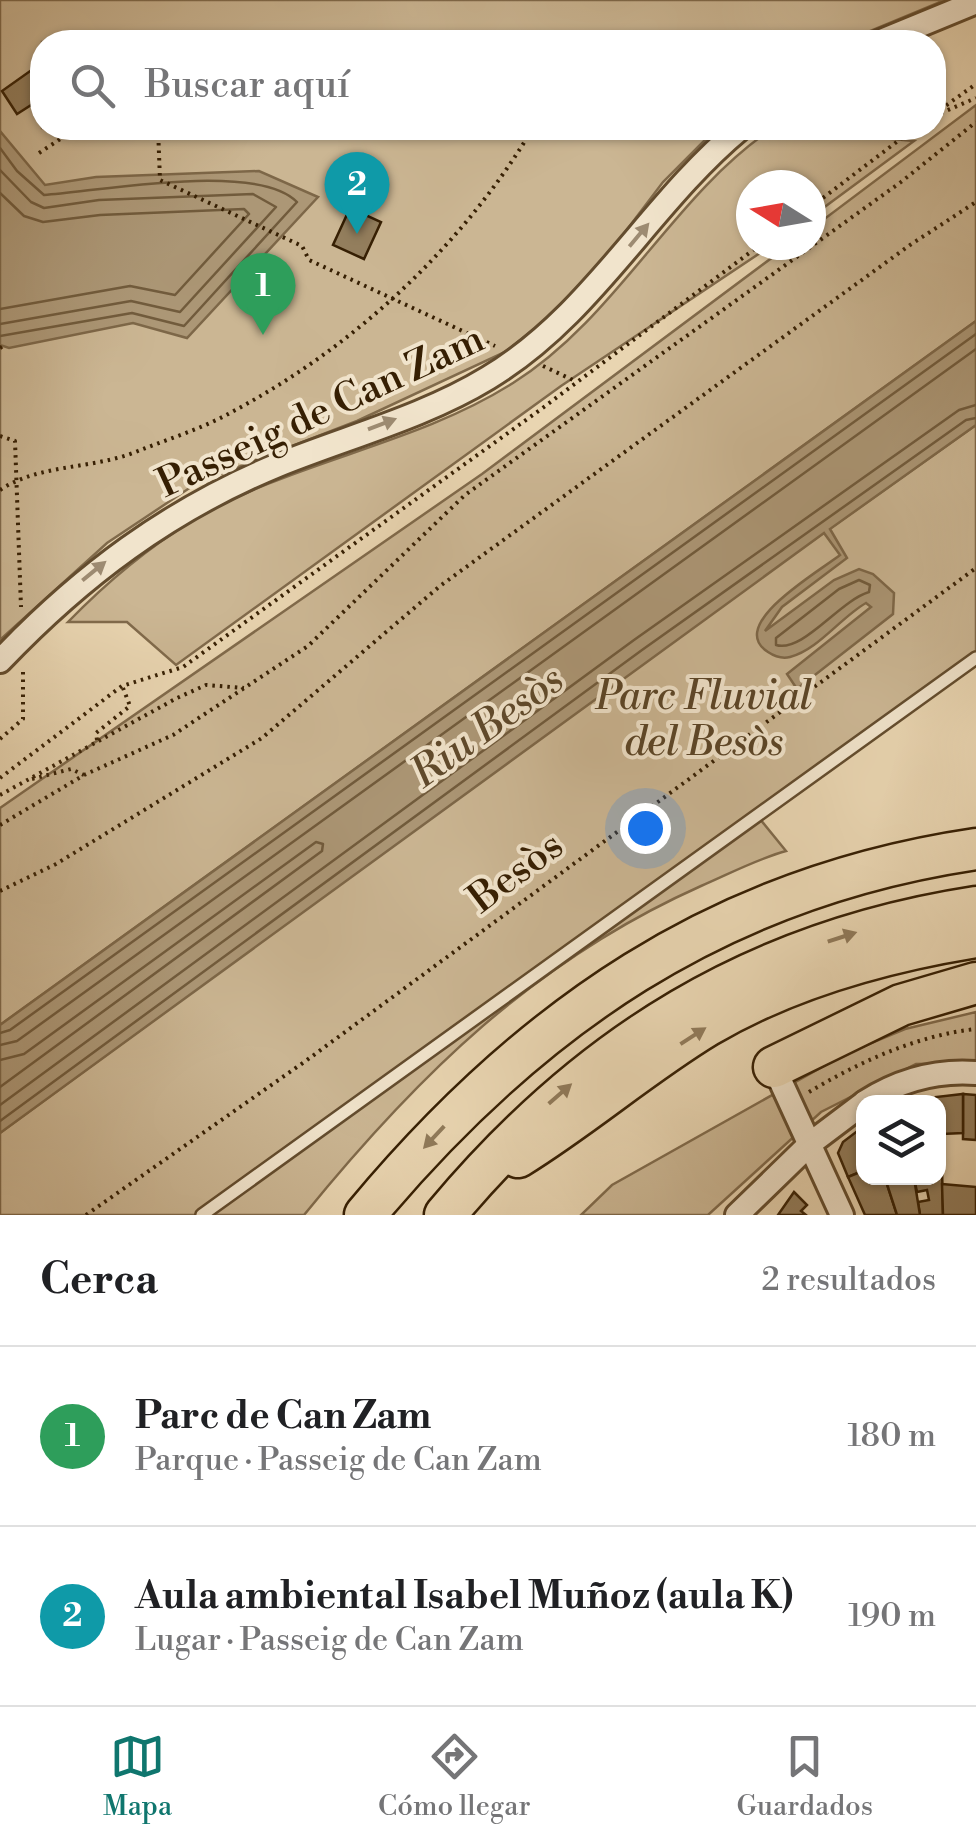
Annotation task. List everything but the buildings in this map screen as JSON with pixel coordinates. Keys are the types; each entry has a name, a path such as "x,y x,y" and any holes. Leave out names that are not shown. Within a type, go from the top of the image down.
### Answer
{"highway":[{"path":"365,1215 431,1139 508,1064 646,963 720,924 794,893 894,864 976,849"},
{"path":"456,1202 512,1137 566,1088 617,1049 716,988 841,937 976,907"},
{"path":"456,1202 709,1025 752,1004 886,954 976,937"},
{"path":"783,1085 901,1005 976,983"}],"street":[{"path":"908,30 976,2"},
{"name":"Passeig de Can Zam","path":"11,663 108,560 207,496 453,398 519,358 587,298 682,183 728,140"},
{"path":"877,1095 927,1076 976,1073"},
{"path":"783,1085 842,1215"},
{"path":"737,1215 810,1143 856,1109"}],"lane":[{"path":"202,1215 976,658"}],"path":[{"path":"946,106 976,84"},
{"path":"946,110 976,98"},
{"path":"0,825 84,775 173,735 308,646 465,494 902,182 976,122"},
{"path":"40,152 58,140"},
{"path":"159,140 160,180 302,246 309,260 503,350"},
{"path":"0,490 16,479 129,455 227,415 324,354 446,247 492,190 524,140"},
{"path":"826,195 898,140"},
{"path":"0,891 56,864 262,738 440,586 976,202"},
{"path":"0,778 122,686 183,667 740,260"},
{"path":"534,362 577,382"},
{"path":"0,436 15,442 21,616"},
{"name":"Besòs","path":"86,1215 307,1060 976,568"},
{"path":"0,740 23,719 11,663"},
{"path":"0,795 206,685 244,688"},
{"path":"97,740 96,733 130,706 122,686"},
{"path":"29,779 39,780 71,768 84,775"},
{"path":"783,1085 848,1068 947,1032 976,1029"}],"green space":[{"path":"0,0 945,0 873,30 30,30 30,140 705,140 663,182 610,252 548,318 505,352 357,421 197,483 107,543 0,640"},
{"name":"Parc Fluvial del Besòs","path":"976,105 976,321 0,1025 0,808 482,474 769,260 826,260 826,218 929,140 946,140 946,128"},
{"path":"758,140 914,141 826,206 826,170 736,170 736,260 750,260 561,386 176,665 127,622 68,622 142,555 230,500 435,423 513,383 584,325 705,187"},
{"name":"Parc Fluvial del Besòs","path":"976,425 976,651 755,813 786,851 641,916 532,986 483,1026 390,1115 304,1215 0,1215 0,1133 647,658"},
{"path":"976,1012 976,1063 916,1064 821,1112 708,1215 581,1215 612,1185 847,1053 905,1029"}],"water":[{"path":"0,131 45,185 96,177 259,171 318,197 187,338 133,323 9,348 0,345"},
{"name":"Riu Besòs","path":"976,321 976,425 830,529 847,558 782,607 765,631 834,580 859,569 873,574 894,593 893,614 797,689 787,674 871,607 866,603 810,648 790,657 773,655 758,641 758,628 780,599 840,555 824,533 0,1133 0,1025"}],"place":[{"name":"Aula ambiental Isabel Muñoz (aula K)","path":"357,234"},
{"name":"Parc de Can Zam","path":"263,335"}]}
